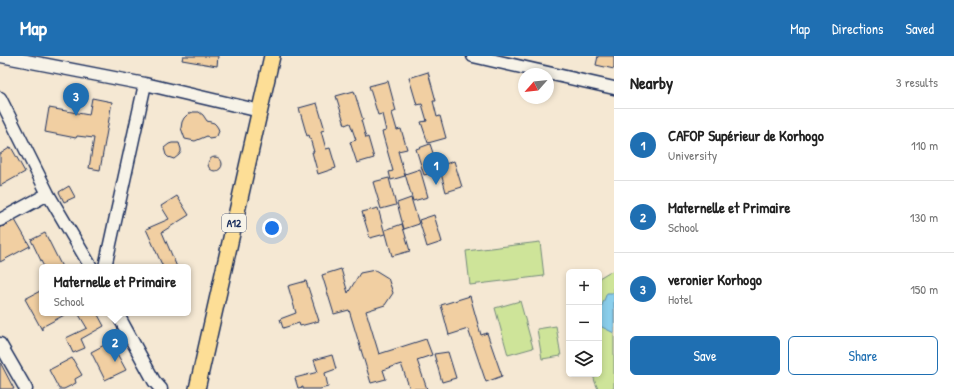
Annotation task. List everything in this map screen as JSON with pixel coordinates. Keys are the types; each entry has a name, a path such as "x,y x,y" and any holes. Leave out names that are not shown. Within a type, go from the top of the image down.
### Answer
{"main road":[{"name":"A12","path":"197,389 272,56"}],"street":[{"path":"1,56 145,84 260,111"},
{"path":"473,56 490,58 614,88"},
{"path":"106,264 145,84"},
{"path":"0,98 48,194 89,264"},
{"path":"0,220 48,194"},
{"path":"119,316 154,381 161,389"},
{"path":"0,344 26,389"}],"green space":[{"path":"540,242 544,276 470,285 466,251"},
{"path":"614,271 614,389 598,389 594,377 602,377 602,276"},
{"path":"520,301 533,348 508,355 495,308"},
{"path":"556,326 561,356 542,359 537,329"}],"water":[{"path":"607,293 614,293 614,333 602,327 602,305"}],"building":[{"path":"183,56 218,56 217,66 182,60"},
{"path":"598,56 614,56 614,69 596,65"},
{"path":"428,72 436,101 433,101 437,117 440,116 446,138 428,143 421,122 427,121 422,104 417,105 409,78"},
{"path":"388,81 396,111 392,113 397,130 401,129 407,149 398,151 405,176 391,180 389,172 393,171 382,132 386,131 382,114 378,115 369,86"},
{"path":"354,91 363,120 361,120 366,138 368,137 374,158 357,163 350,142 356,140 350,123 345,125 336,96"},
{"path":"92,98 112,102 100,170 89,168 94,138 77,136 76,138 45,132 49,108 89,115"},
{"path":"317,103 325,130 321,131 326,149 330,148 336,168 318,174 312,152 314,152 309,135 307,136 299,108"},
{"path":"199,112 207,121 216,125 219,131 215,138 209,139 207,136 195,141 185,139 181,128 182,122 188,114"},
{"path":"172,143 179,143 181,149 179,155 174,159 166,155 164,148"},
{"path":"430,144 439,171 424,175 416,149"},
{"path":"11,147 25,172 0,186 0,154"},
{"path":"215,157 220,159 222,164 220,169 215,171 210,169 208,164 210,159"},
{"path":"454,161 462,187 446,192 439,166"},
{"path":"420,169 428,197 413,201 405,174"},
{"path":"389,178 396,205 381,209 373,182"},
{"path":"69,186 75,197 64,202 59,192"},
{"path":"177,196 189,215 162,232 176,264 162,264 146,229 169,219 161,206"},
{"path":"411,198 419,224 404,229 397,203"},
{"path":"378,208 385,234 370,238 362,212"},
{"path":"434,215 442,242 427,247 419,220"},
{"path":"15,220 30,246 0,262 0,228"},
{"path":"402,224 410,251 392,256 385,230"},
{"path":"45,233 60,264 43,264 31,240"},
{"path":"341,269 348,293 360,273 375,270 388,278 393,293 385,305 366,311 379,354 426,339 432,355 417,360 427,389 410,389 401,364 383,370 386,379 371,383 349,310 334,314 322,275"},
{"path":"306,281 319,321 300,326 299,323 283,328 280,319 296,313 288,286"},
{"path":"39,292 39,316 62,316 42,327 42,330 25,299"},
{"path":"470,296 481,335 487,333 502,376 486,382 468,329 449,335 441,305"},
{"path":"80,316 99,316 104,326 81,339 85,348 73,353 66,338 87,328"},
{"path":"108,343 111,349 114,348 126,370 105,380 91,352"},
{"path":"448,352 456,378 442,382 434,354"},
{"path":"332,355 336,369 325,373 328,387 320,389 303,389 303,387 298,388 295,378 318,372 314,360"},
{"path":"72,358 82,375 75,379 76,383 64,389 59,389 49,370"},
{"path":"0,362 14,389 0,389"}],"place":[{"name":"veronier Korhogo","path":"76,116"},
{"name":"CAFOP Supérieur de Korhogo","path":"436,185"},
{"name":"Maternelle et Primaire","path":"115,362"}]}
